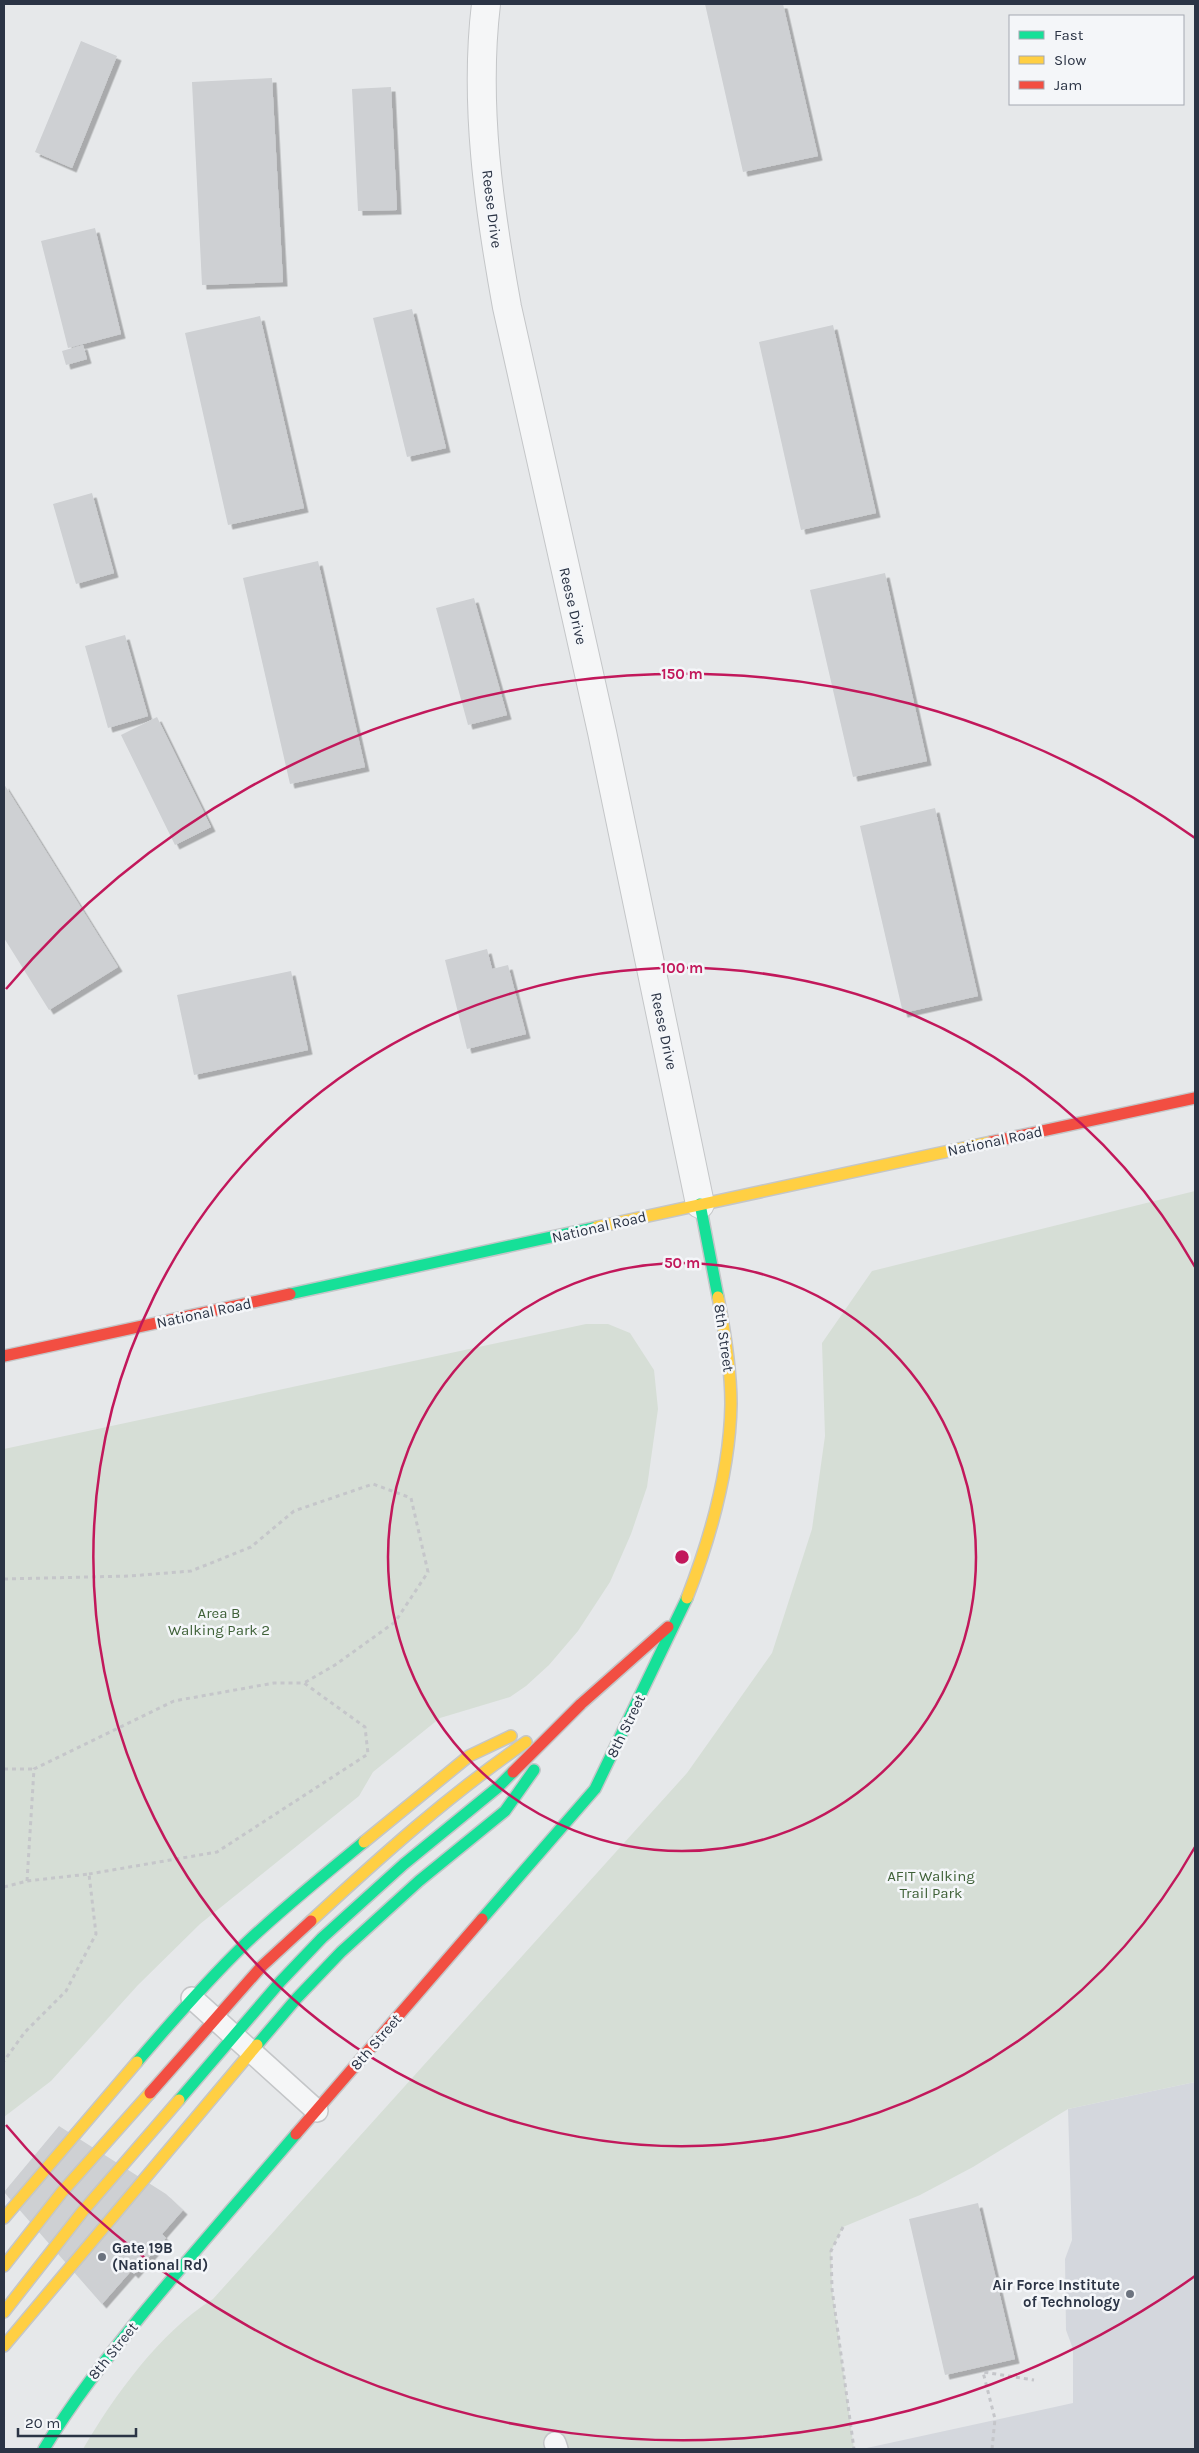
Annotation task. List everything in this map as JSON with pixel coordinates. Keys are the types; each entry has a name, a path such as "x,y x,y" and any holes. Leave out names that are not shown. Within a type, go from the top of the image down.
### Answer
{"street":[{"name":"Reese Drive","path":"486,4 482,97 486,164 494,238 507,306 602,732 700,1204"},
{"name":"National Road","path":"4,1356 1195,1098"},
{"name":"8th Street","path":"44,2449 61,2420 98,2369 178,2272 595,1789 679,1617 713,1520 727,1450 731,1404 727,1342 700,1204"},
{"name":"8th Street","path":"581,1704 679,1617"},
{"path":"546,1720 581,1704"},
{"path":"4,2266 62,2192 262,1966 387,1851 481,1773 581,1704"},
{"path":"4,2312 82,2211 322,1938 404,1864 497,1788 581,1704"},
{"path":"4,2346 251,2051 341,1952 419,1881 505,1811 581,1704"},
{"path":"4,2218 192,1998 285,1907 469,1756 520,1732"}],"lane":[{"path":"192,1998 317,2111"}],"path":[{"path":"4,1579 130,1576 191,1571 251,1547 294,1511 373,1484 411,1498 428,1572 395,1622 335,1665 304,1683 274,1683 174,1701 34,1769 4,1769"},
{"path":"4,1887 217,1852 368,1754 365,1727 304,1683"},
{"path":"27,1882 34,1769"},
{"path":"4,2061 25,2032 66,1991 96,1934 89,1874"},
{"path":"843,2227 831,2251 832,2289 854,2449"},
{"path":"992,2449 995,2419 983,2372 1034,2380"}],"shaded area":[{"name":"Air Force Institute of Technology","path":"1195,2082 1195,2449 862,2449 1073,2403 1073,2349 1066,2330 1065,2259 1072,2240 1068,2109"}],"green space":[{"name":"AFIT Walking Trail Park","path":"1195,1191 1195,2082 1068,2109 973,2167 920,2195 843,2227 831,2251 832,2289 854,2449 83,2449 109,2408 140,2366 175,2329 213,2299 687,1773 772,1653 812,1529 825,1436 822,1343 872,1271"},
{"name":"Area B Walking Park 2","path":"586,1324 608,1324 630,1333 654,1370 658,1409 647,1487 631,1534 610,1582 578,1631 549,1665 526,1686 510,1697 440,1718 373,1772 359,1796 200,1924 138,1985 51,2081 4,2117 4,1449"}],"building":[{"path":"705,4 783,4 818,156 743,172"},
{"path":"81,41 117,56 72,168 35,152"},
{"path":"272,78 283,282 202,285 192,82"},
{"path":"391,87 397,210 358,211 352,89"},
{"path":"95,228 121,334 68,348 41,241"},
{"path":"412,309 446,448 407,457 373,318"},
{"path":"260,316 304,508 228,525 185,333"},
{"path":"833,325 876,513 801,530 759,342"},
{"path":"83,345 87,359 66,365 62,351"},
{"path":"92,493 114,573 76,584 53,504"},
{"path":"318,561 365,767 290,784 243,578"},
{"path":"885,573 927,761 853,777 810,590"},
{"path":"474,598 507,715 468,725 436,608"},
{"path":"125,635 148,716 108,728 85,646"},
{"path":"157,717 211,827 175,845 121,735"},
{"path":"4,784 118,967 49,1010 4,938"},
{"path":"935,808 978,996 903,1013 860,826"},
{"path":"487,949 492,969 508,965 526,1034 467,1049 445,960"},
{"path":"291,971 308,1050 194,1075 177,995"},
{"name":"Gate 19B (National Rd)","path":"59,2126 166,2194 183,2210 162,2234 166,2238 134,2274 131,2271 102,2304 4,2192"},
{"path":"978,2203 1015,2359 945,2375 909,2219"}],"traffic: fast":[{"path":"700,1204 718,1297"},
{"path":"290,1294 597,1227"},
{"path":"482,1919 595,1789 687,1598"},
{"path":"257,2045 297,1998 341,1952 419,1881 505,1811 534,1770"},
{"path":"179,2100 281,1981 322,1938 404,1864 497,1788 513,1772"},
{"path":"137,2062 217,1972 245,1944 364,1842"},
{"path":"44,2449 78,2398 127,2333 296,2134"}],"traffic: slow":[{"path":"597,1227 991,1142"},
{"path":"687,1598 711,1528 723,1478 730,1428 730,1377 718,1297"},
{"path":"364,1842 469,1756 511,1736"},
{"path":"311,1921 442,1805 526,1742"},
{"path":"4,2346 257,2045"},
{"path":"4,2218 137,2062"},
{"path":"4,2266 62,2192 150,2093"},
{"path":"4,2312 83,2211 179,2100"}],"traffic: jam":[{"path":"991,1142 1195,1098"},
{"path":"4,1356 290,1294"},
{"path":"513,1772 581,1704 668,1627"},
{"path":"296,2134 482,1919"},
{"path":"150,2093 262,1966 311,1921"}],"place":[{"name":"Gate 19B (National Rd)","path":"102,2257"},
{"name":"Air Force Institute of Technology","path":"1130,2294"}]}
